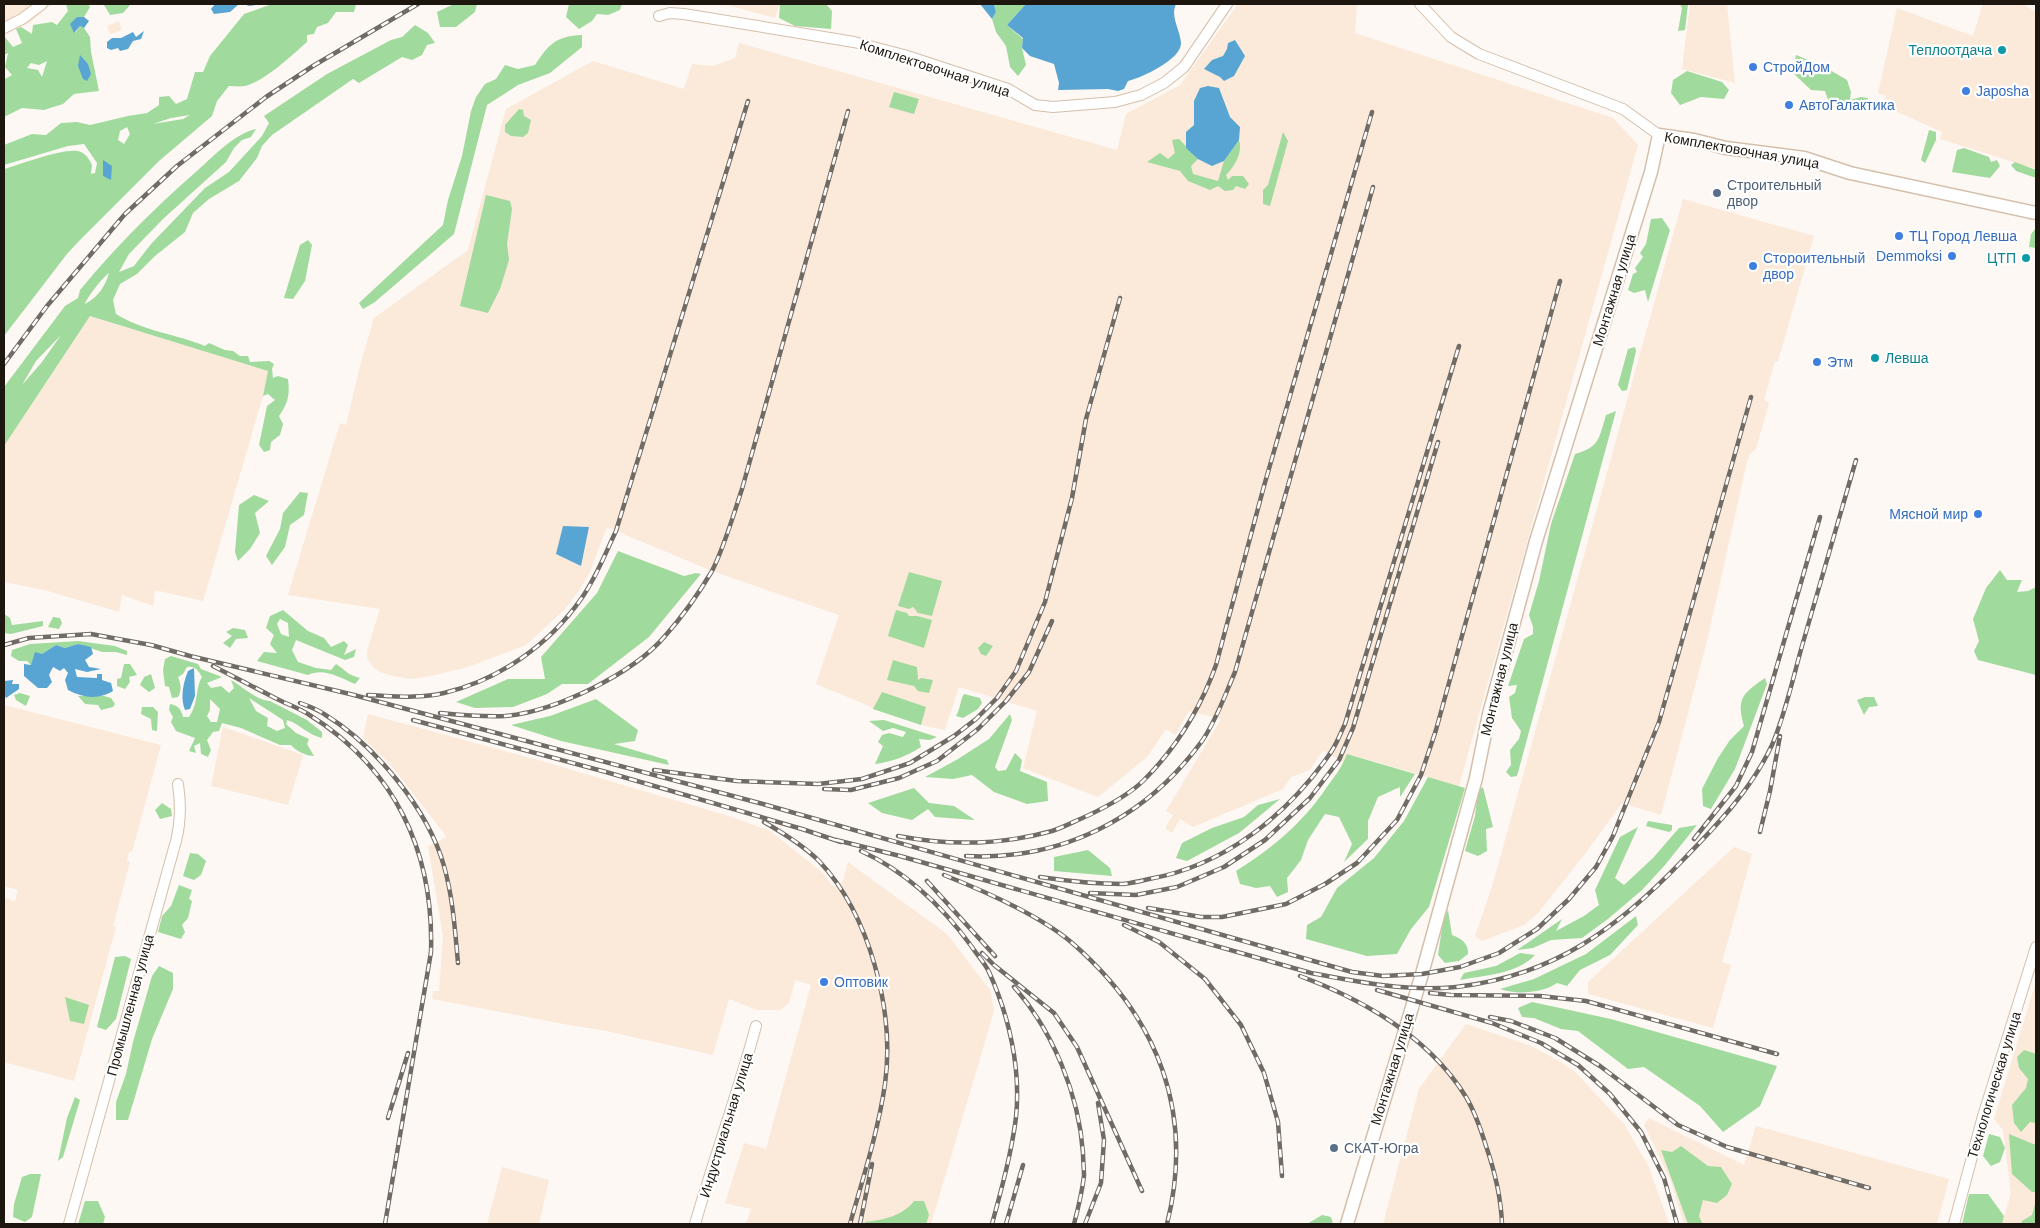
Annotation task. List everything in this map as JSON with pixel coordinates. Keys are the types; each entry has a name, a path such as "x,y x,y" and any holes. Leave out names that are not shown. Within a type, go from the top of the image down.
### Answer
{"street":[{"path":"4,28 22,19 42,4"},
{"name":"Комплектовочная улица","path":"660,16 670,13 684,14 854,42 904,55 1008,89 1035,105 1053,106 1115,102 1141,95 1164,83 1184,67 1227,4"},
{"name":"Комплектовочная улица","path":"1420,4 1450,37 1479,54 1623,109 1659,135 1694,140 1726,148 1804,158 1850,173 2036,213"},
{"name":"Монтажная улица","path":"1347,1224 1427,956 1476,778 1489,714 1536,541 1651,172 1659,135"},
{"name":"Промышленная улица","path":"69,1224 176,841 181,805 178,784"},
{"name":"Технологическая улица","path":"1954,1224 1983,1116 2036,947"},
{"name":"Индустриальная улица","path":"695,1224 756,1026"}],"shaded area":[{"path":"4,4 52,4 29,23 4,35"},
{"path":"724,4 780,4 775,18"},
{"path":"1238,4 1357,4 1355,33 1613,118 1638,145 1459,786 1352,755 1347,755 1344,763 1323,750 1310,770 1291,777 1283,789 1193,827 1180,819 1172,833 1165,828 1173,815 1166,811 1221,719 1189,711 1175,735 1166,729 1147,757 1098,797 1023,768 1037,711 959,687 945,730 921,725 873,709 816,684 839,615 712,571 607,527 589,574 578,592 565,609 526,645 465,668 430,676 412,679 393,676 380,672 373,667 367,658 367,651 380,609 288,595 340,423 346,425 374,318 468,250 506,109 593,61 684,89 692,64 713,66 735,58 739,43 1117,150 1126,114 1180,85"},
{"path":"1690,4 1727,4 1735,83 1682,69"},
{"path":"1983,4 2023,4 2036,12 2036,169 1940,139 1942,132 1882,105 1886,96 1878,93 1897,8 1973,36"},
{"path":"119,21 122,30 110,34 107,26"},
{"name":"Строительный двор","path":"1683,199 1814,236 1778,361 1775,361 1764,400 1769,403 1756,449 1750,454 1747,462 1708,637 1661,815 1622,803 1585,854 1538,913 1524,925 1482,941 1475,936 1492,887"},
{"path":"90,316 268,371 263,396 203,601 155,590 153,606 122,595 119,612 48,591 4,582 4,446"},
{"path":"4,705 161,745 132,852 129,852 127,860 130,862 113,926 116,927 74,1081 4,1062 4,898 15,901 18,890 4,886"},
{"path":"368,714 545,762 732,817 770,831 824,874 833,887 843,881 848,862 947,934 990,990 994,1011 931,1224 746,1224 751,1209 725,1203 744,1143 766,1149 811,985 795,980 789,1003 780,1010 757,1010 729,999 713,1055 602,1030 432,999 433,991 439,991 443,936 428,846 447,837 390,764 363,738"},
{"path":"223,727 303,755 288,805 211,786"},
{"path":"1734,847 1752,854 1722,962 1731,965 1713,1028 1588,994 1588,982"},
{"path":"2036,981 2036,1224 2002,1224 2011,1194 2003,1130 1994,1119"},
{"name":"СКАТ-Югра","path":"1466,1024 1531,1046 1575,1072 1624,1124 1649,1167 1669,1224 1383,1224 1419,1089"},
{"path":"1649,1118 1744,1165 1756,1126 1949,1179 1937,1224 1684,1224 1670,1179 1644,1125"},
{"path":"502,1167 549,1180 539,1224 487,1224"}],"green space":[{"path":"66,4 88,4 90,7 84,17 77,17 75,33 80,26 84,28 90,37 99,91 74,94 63,104 44,110 22,108 4,117 4,82 5,79 12,75 5,67 8,53 4,55 4,36 13,47 22,43 16,29 21,27 32,34 33,25 52,22 57,25 68,11","holes":["47,61 42,77 38,70 27,68 31,63 39,65"]},
{"path":"272,4 356,4 354,12 336,12 328,23 317,27 314,34 307,35 307,42 261,79 245,86 229,86 217,101 212,116 159,161 67,254 4,336 4,169 52,154 71,151 81,152 87,157 92,165 91,174 95,173 97,163 84,144 68,146 4,165 4,145 32,134 46,135 61,123 77,122 90,125 147,113 159,105 159,97 169,96 176,104 187,99 195,72 203,72 210,56 244,14","holes":["190,115 183,119 153,124 171,118","127,127 130,134 124,144 118,140 120,131"]},
{"path":"454,4 477,4 475,12 456,27 440,27 437,12"},
{"path":"569,4 622,4 620,10 608,15 597,14 592,21 579,29 566,17"},
{"path":"780,4 826,4 832,11 831,29 795,26 779,18"},
{"path":"994,4 1025,5 1007,25 1023,39 1022,48 1026,65 1018,76 1010,67 1006,46 996,32 992,19 996,12"},
{"path":"1680,4 1688,4 1685,30 1678,31 1682,8"},
{"path":"104,5 130,5 123,13 110,15"},
{"path":"415,25 428,33 435,43 427,45 422,55 412,60 402,57 359,83 353,79 272,135 262,146 257,158 239,181 209,199 193,213 185,232 155,256 137,274 120,284 113,300 116,314 126,320 205,346 209,343 225,350 233,351 240,356 248,356 250,362 269,361 274,364 272,369 273,378 278,376 288,379 289,390 288,399 279,416 283,424 280,435 271,442 270,450 264,452 259,445 267,406 275,400 268,394 263,396 268,371 90,316 4,446 4,387 65,306 78,298 80,290 137,227 225,146 240,135 256,129 251,137 242,140 234,148 226,162 163,219 129,254 119,272 134,266 151,244 205,188 229,172 262,136 269,123 264,116 327,74 391,40 402,37","holes":["109,273 100,291 85,304 96,287","61,335 42,362 22,385 36,361"]},
{"path":"582,35 582,47 550,73 518,85 487,105 454,234 375,302 363,309 359,303 443,225 448,200 462,156 471,111 476,97 485,84 496,79 505,65 518,69 535,65 554,42 566,37"},
{"path":"1796,55 1823,66 1847,80 1851,92 1850,100 1861,97 1868,98 1864,109 1850,112 1845,102 1829,103 1825,91 1811,90 1792,72"},
{"path":"1687,71 1722,82 1729,90 1724,99 1701,97 1680,105 1671,93 1673,80"},
{"path":"894,92 919,99 914,114 889,107"},
{"path":"519,109 523,110 524,116 531,120 528,133 523,137 511,136 505,132 505,125"},
{"path":"1929,130 1936,132 1936,140 1925,163 1921,160"},
{"path":"1283,132 1288,141 1270,206 1263,204 1263,190 1268,185"},
{"path":"1179,139 1198,159 1191,166 1193,174 1218,181 1224,161 1239,140 1240,149 1237,159 1226,175 1228,180 1232,176 1243,176 1249,184 1245,189 1236,186 1233,190 1225,191 1218,186 1210,190 1188,181 1180,171 1147,162 1160,153 1168,159 1175,153 1172,140"},
{"path":"1964,148 1989,157 1991,162 1997,160 2000,166 1990,178 1952,172 1957,150"},
{"path":"2015,162 2036,170 2036,178 2016,171 2011,165"},
{"path":"486,195 510,201 512,209 507,244 509,260 500,289 488,313 460,306"},
{"path":"1662,218 1670,230 1648,302 1645,290 1634,293 1628,290 1633,274 1637,272 1635,268 1643,257 1640,253 1646,244 1651,219"},
{"path":"2036,228 2036,248 2029,247 2031,234"},
{"path":"308,240 312,245 305,281 293,299 284,298 300,245"},
{"path":"1635,347 1636,351 1627,390 1622,391 1618,385 1628,349"},
{"path":"1616,411 1517,776 1511,777 1506,772 1511,765 1510,750 1519,739 1521,731 1512,718 1509,697 1515,693 1517,685 1508,686 1524,639 1533,634 1529,615 1539,581 1551,524 1575,454 1594,445 1600,436 1606,415"},
{"path":"300,492 308,493 304,515 290,525 285,547 272,565 266,556 280,529 283,513"},
{"path":"254,495 269,501 255,513 260,533 250,549 238,561 235,552 239,505"},
{"path":"618,551 684,576 696,573 701,574 649,637 588,684 562,684 547,694 513,707 475,708 456,702 508,679 545,679 541,657 597,593"},
{"path":"2000,570 2007,580 2022,580 2017,592 2028,591 2036,587 2036,675 1978,660 1974,651 1979,641 1973,619 1986,588"},
{"path":"909,572 942,581 932,616 918,613 913,607 909,609 898,606"},
{"path":"283,610 308,631 324,638 331,647 344,641 348,645 344,655 356,649 354,657 345,660 296,640 292,650 298,662 316,668 331,670 336,664 349,674 360,678 355,684 326,673 320,672 308,675 257,661 264,652 277,653 270,644 274,635 266,628 270,616","holes":["280,619 288,623 289,637 281,634 277,624"]},
{"path":"896,610 907,613 909,616 932,620 924,648 888,636"},
{"path":"4,614 10,618 12,625 43,621 43,626 11,634 4,633"},
{"path":"53,617 60,618 62,623 59,629 48,627"},
{"path":"233,628 245,630 248,638 236,639 230,648 223,643 232,636 226,632"},
{"path":"78,641 115,646 127,651 127,655 116,652 102,652 78,644 65,648 56,645 42,654 31,665 27,661 19,661 11,656 12,650 30,644"},
{"path":"984,642 993,646 986,656 981,654 978,648"},
{"path":"171,656 198,664 201,669 222,677 207,683 211,688 221,686 229,693 234,688 231,680 255,696 270,701 307,720 322,732 322,738 287,720 286,724 296,733 309,739 307,744 314,756 301,753 291,745 280,745 241,728 222,723 219,731 213,732 207,740 211,750 208,757 201,754 200,743 194,746 196,753 189,751 195,738 176,731 171,722 173,717 169,710 170,704 179,708 183,717 189,717 202,677 196,669 187,667 183,674 178,677 181,687 178,697 172,698 169,687 165,686 163,670 165,659","holes":["249,698 283,720 285,728 277,731 267,726 268,718 256,711","210,699 220,709 217,722 211,722 207,716 210,710"]},
{"path":"893,660 917,667 918,680 921,678 933,680 929,693 918,691 914,686 887,680"},
{"path":"124,664 130,664 137,675 129,677 130,682 125,689 117,686 117,679 121,678"},
{"path":"151,674 155,688 149,692 140,685 144,677"},
{"path":"1765,678 1767,684 1735,769 1711,809 1703,806 1702,789 1730,740 1744,726 1741,709 1743,698 1751,688"},
{"path":"882,692 926,707 921,725 873,709"},
{"path":"20,693 30,696 26,706 16,700 14,695"},
{"path":"964,694 980,698 982,703 978,709 963,718 956,716"},
{"path":"78,696 104,696 111,698 115,704 113,707 101,710 98,705 85,704"},
{"path":"1865,697 1874,697 1878,706 1869,707 1864,715 1857,700"},
{"path":"596,699 638,730 635,741 614,744 667,760 669,765 561,741 511,725 550,716"},
{"path":"142,707 153,707 158,712 157,731 152,730 151,719 141,714"},
{"path":"1010,714 1012,720 995,767 998,771 1006,770 1015,753 1022,760 1020,771 1047,782 1048,801 1027,804 994,792 972,775 953,779 925,777 989,739"},
{"path":"884,720 937,737 930,740 919,739 921,747 916,750 905,756 875,764 883,746 878,742 882,735 889,733 903,737 906,732 893,728 883,731 869,721"},
{"path":"1347,754 1415,774 1400,797 1400,787 1378,797 1368,821 1368,839 1344,862 1352,844 1339,817 1325,814 1308,840 1301,860 1287,878 1288,892 1277,897 1270,886 1256,888 1240,884 1236,871 1276,843 1309,811 1334,777"},
{"path":"1428,777 1465,788 1429,907 1411,929 1397,954 1367,956 1306,939 1307,925 1321,917 1337,888 1374,858 1404,821"},
{"path":"1483,787 1493,827 1486,829 1487,851 1478,856 1465,851 1475,816 1478,790"},
{"path":"914,788 929,803 954,806 975,820 935,817 928,809 912,820 882,813 868,803"},
{"path":"1280,799 1239,833 1187,861 1176,858 1182,843 1212,828 1244,817 1258,805"},
{"path":"162,803 171,809 172,816 160,819 155,810"},
{"path":"1648,821 1672,825 1672,830 1669,832 1646,826"},
{"path":"1697,825 1642,890 1582,938 1551,940 1533,948 1517,950 1562,919 1556,931 1584,916 1599,905 1595,890 1620,837 1638,827 1615,878 1624,885 1653,858 1679,828"},
{"path":"1088,850 1110,868 1112,876 1054,871 1054,857"},
{"path":"190,853 198,854 206,861 201,875 194,880 183,876"},
{"path":"179,885 192,890 189,899 192,901 188,918 182,925 185,932 181,939 158,932 162,916 171,906"},
{"path":"1448,910 1452,935 1464,942 1468,954 1459,961 1445,963 1438,955 1443,921"},
{"path":"1636,916 1638,925 1610,955 1580,970 1567,986 1557,983 1545,989 1530,992 1514,992 1500,989 1534,979 1586,954"},
{"path":"1520,953 1535,955 1528,961 1510,970 1460,980 1464,973 1496,966"},
{"path":"125,956 131,959 116,1019 106,1030 97,1027 115,957"},
{"path":"159,966 173,973 173,989 152,1039 128,1120 116,1120 116,1102 126,1074 152,976"},
{"path":"65,997 89,1005 84,1024 70,1021"},
{"path":"1532,1002 1611,1019 1777,1066 1760,1106 1723,1132 1700,1106 1644,1067 1628,1069 1578,1031 1561,1029 1534,1018 1522,1017 1518,1008"},
{"path":"2024,1050 2036,1054 2036,1123 2030,1122 2021,1132 2014,1123 2012,1105 2026,1088 2028,1079 2019,1068 2017,1057"},
{"path":"75,1097 80,1100 63,1157 58,1161 67,1118"},
{"path":"1989,1134 2000,1137 2005,1148 2000,1162 1991,1166 1983,1156"},
{"path":"2009,1134 2036,1145 2036,1192 2032,1192 2012,1174"},
{"path":"1681,1146 1708,1166 1721,1167 1732,1184 1727,1195 1717,1203 1703,1200 1699,1216 1702,1223 1688,1224 1661,1150 1672,1152"},
{"path":"30,1174 41,1174 32,1217 25,1222 13,1217 14,1204 22,1177"},
{"path":"1969,1194 1988,1194 2004,1216 2002,1224 1962,1224"},
{"path":"85,1201 98,1201 105,1217 103,1224 78,1224"},
{"path":"914,1201 924,1201 929,1215 926,1224 865,1224 865,1222 898,1214"},
{"path":"2035,1204 2036,1224 2021,1224 2022,1221 2032,1215"},
{"path":"1322,1215 1331,1217 1333,1224 1307,1224"}],"water":[{"path":"215,4 244,4 238,5 230,12 214,14 211,9"},
{"path":"244,4 263,4 249,6"},
{"path":"980,4 994,4 996,12 992,19"},
{"path":"1024,4 1176,4 1174,14 1181,43 1180,49 1160,67 1128,81 1124,89 1118,91 1108,89 1058,90 1059,83 1054,64 1030,56 1022,48 1023,38 1007,25"},
{"path":"77,17 84,17 89,21 84,28 80,26 74,33 70,24"},
{"path":"144,31 141,39 133,41 128,49 120,51 118,48 111,50 107,48 107,42 112,38 121,38 133,32 136,37"},
{"path":"1235,40 1245,56 1234,76 1224,81 1204,69 1212,60 1223,56 1228,43"},
{"path":"80,55 88,64 91,74 87,81 83,79 78,66"},
{"path":"1208,86 1219,88 1230,117 1240,127 1239,140 1224,161 1212,166 1198,159 1186,148 1186,132 1194,125 1194,101 1200,88"},
{"path":"103,160 112,166 111,180 103,176"},
{"path":"563,526 589,527 581,566 556,554"},
{"path":"78,644 91,647 93,654 85,660 89,667 101,669 87,672 75,669 77,677 97,678 97,674 102,674 102,680 111,683 113,691 96,697 74,693 68,690 65,680 68,673 64,668 60,671 53,667 49,675 52,682 47,688 38,688 24,676 24,664 31,665 35,652 42,654 56,645 65,648"},
{"path":"194,668 195,696 190,709 185,710 182,696 184,685 188,671"},
{"path":"13,680 12,684 19,684 19,689 6,698 4,695 4,681"}],"railway":[{"path":"4,364 47,306 125,214 177,166 266,97 313,66 418,4"},
{"path":"368,695 406,697 435,695 484,679 503,670 538,646 568,616 581,599 596,574 616,531 748,101"},
{"path":"440,713 472,716 505,716 525,713 569,699 591,689 613,677 651,650 671,629 696,596 717,561 742,489 848,111"},
{"path":"898,836 956,843 1014,839 1052,831 1087,816 1124,796 1156,768 1177,741 1203,696 1216,665 1264,486 1372,112"},
{"path":"966,856 1001,856 1036,851 1068,842 1099,829 1128,813 1155,792 1180,768 1202,741 1212,725 1235,672 1373,187"},
{"path":"1148,908 1201,917 1222,917 1286,904 1325,884 1357,863 1397,820 1421,775 1436,730 1560,281"},
{"path":"654,770 737,781 818,784 862,779 910,763 954,736 976,719 997,698 1016,671 1045,602 1072,498 1086,419 1120,298"},
{"path":"1040,877 1081,882 1123,884 1177,872 1203,863 1228,850 1273,818 1312,777 1336,744 1345,724 1459,346"},
{"path":"4,645 29,638 91,634 151,645 350,694 763,804 1352,972 1383,976 1422,974 1460,967 1499,953 1537,929 1569,899 1596,867 1613,836 1659,722 1751,397"},
{"path":"1090,893 1136,895 1177,887 1224,867 1265,840 1310,798 1339,760 1353,728 1438,442"},
{"path":"836,840 900,856 1311,973 1347,980 1401,987 1438,988 1491,981 1523,972 1553,960 1581,945 1608,928 1633,907 1658,885 1708,834 1744,792 1754,777 1772,745 1781,721 1856,460"},
{"path":"1694,839 1736,786 1752,752 1820,517"},
{"path":"824,789 851,790 899,778 937,761 978,729 1006,701 1029,672 1052,621"},
{"path":"213,666 308,714 338,736 364,760 386,786 403,815 416,847 425,880 430,915 431,952 385,1224"},
{"path":"300,703 321,712 362,743 397,780 426,823 444,866 450,890 458,963"},
{"path":"413,720 606,772 841,842"},
{"path":"1760,832 1780,736"},
{"path":"764,822 806,850 819,861 837,883 852,908 865,936 882,996 886,1026 887,1056 885,1084 874,1137 850,1224"},
{"path":"861,851 894,869 909,880 949,918 985,965 1002,1006 1008,1024 1015,1061 1017,1099 1012,1143 992,1224"},
{"path":"944,875 1011,904 1058,932 1101,971 1127,1002 1147,1035 1162,1069 1172,1105 1176,1143 1174,1183 1167,1224"},
{"path":"927,881 995,956"},
{"path":"1124,925 1159,942 1205,979 1241,1025 1264,1073 1278,1122 1282,1176"},
{"path":"982,953 994,965 1054,1013 1077,1047 1142,1191"},
{"path":"1300,976 1348,997 1393,1023 1433,1056 1451,1076 1466,1097 1482,1134 1497,1185 1502,1224"},
{"path":"1014,987 1041,1023 1052,1044 1062,1065 1076,1109 1083,1153 1084,1176 1074,1224"},
{"path":"1377,990 1492,1023 1541,1043 1578,1065 1610,1094 1641,1132 1664,1178 1677,1224"},
{"path":"1430,993 1540,996 1586,1001 1777,1054"},
{"path":"1490,1017 1511,1021 1555,1038 1600,1066 1678,1125 1727,1147 1869,1188"},
{"path":"388,1118 408,1053"},
{"path":"1085,1224 1101,1183 1104,1140 1098,1103"},
{"path":"860,1224 872,1164"},
{"path":"1006,1224 1023,1165"}],"place":[{"name":"Теплоотдача","path":"2002,50"},
{"name":"СтройДом","path":"1753,67"},
{"name":"Japosha","path":"1966,91"},
{"name":"АвтоГалактика","path":"1789,105"},
{"name":"Строительный двор","path":"1717,193"},
{"name":"ТЦ Город Левша","path":"1899,236"},
{"name":"Demmoksi","path":"1952,256"},
{"name":"ЦТП","path":"2026,258"},
{"name":"Стороительный двор","path":"1753,266"},
{"name":"Левша","path":"1875,358"},
{"name":"Этм","path":"1817,362"},
{"name":"Мясной мир","path":"1978,514"},
{"name":"Оптовик","path":"824,982"},
{"name":"СКАТ-Югра","path":"1334,1148"}]}
